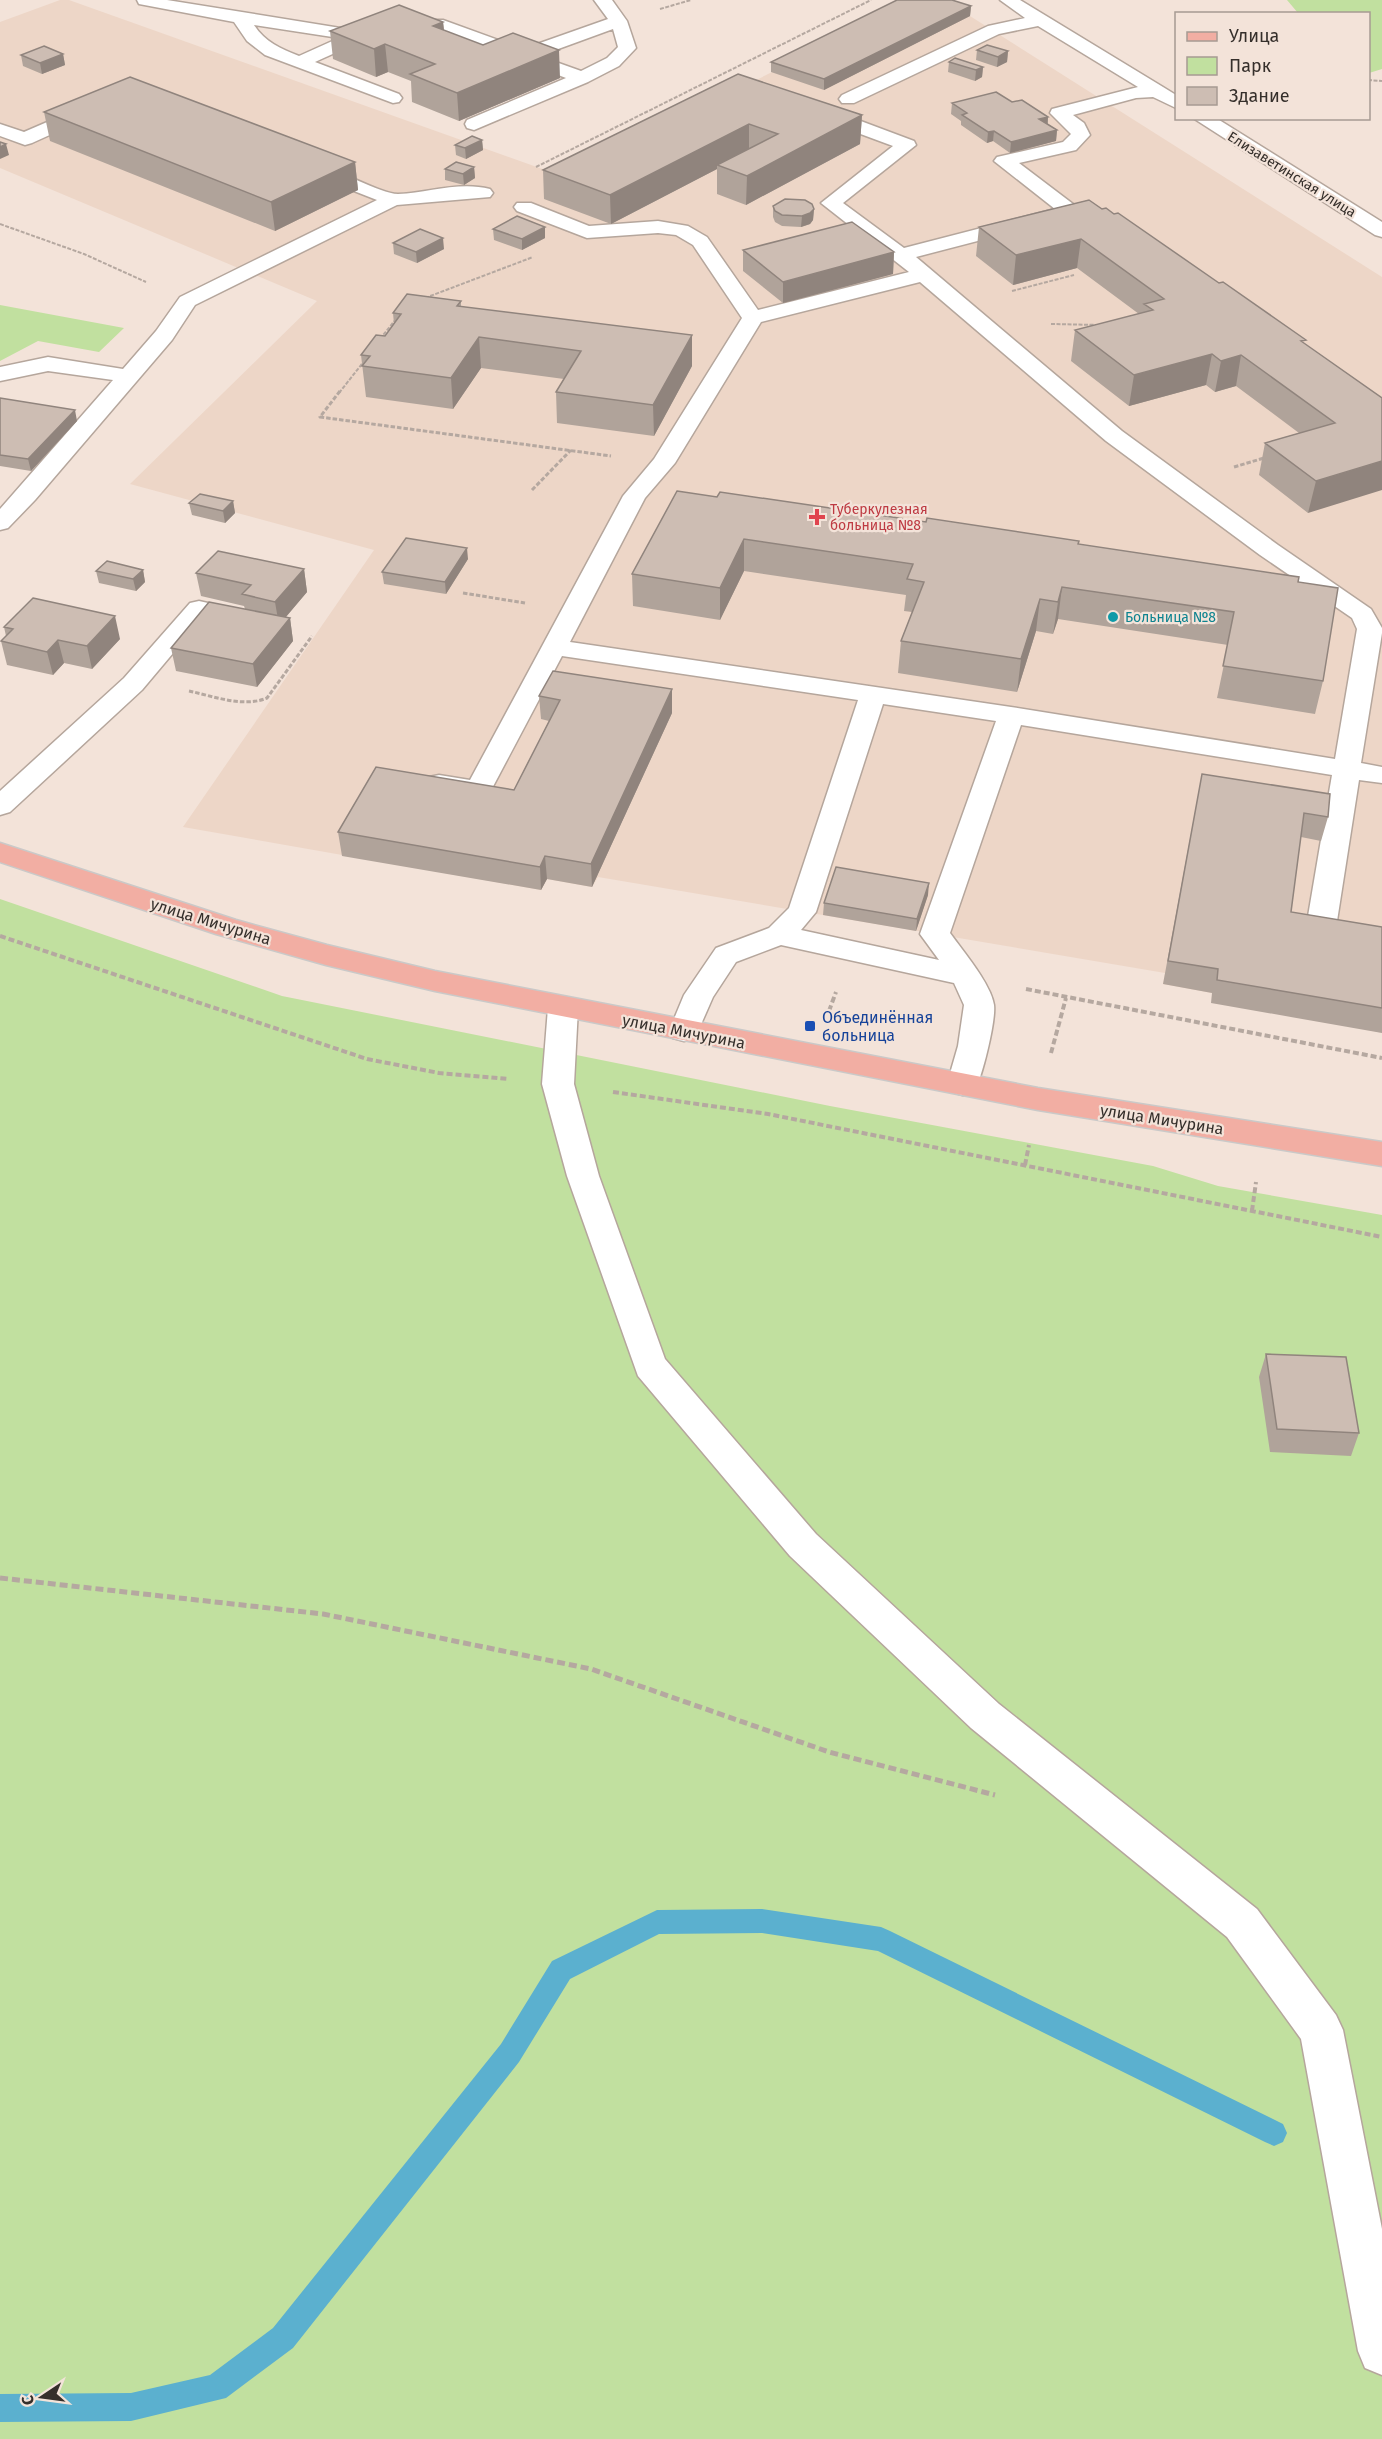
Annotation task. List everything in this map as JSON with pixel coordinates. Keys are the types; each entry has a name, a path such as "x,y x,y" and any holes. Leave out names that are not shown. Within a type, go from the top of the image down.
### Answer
{"main road":[{"name":"улица Мичурина","path":"0,852 226,927 326,955 435,981 563,1008 1038,1099 1382,1154"}],"street":[{"path":"145,0 240,18 357,36"},
{"path":"474,124 582,78 613,62 627,48 625,36 612,8 602,0"},
{"path":"1008,0 1175,102"},
{"path":"240,18 253,37 271,51 393,98"},
{"path":"848,99 994,30 1040,20"},
{"path":"522,56 618,21"},
{"path":"299,62 357,36 391,27 419,23 443,25 582,78"},
{"path":"901,255 1070,211 1004,161 1069,146 1081,135 1077,127 1059,113 1136,93 1157,91"},
{"path":"0,129 25,139 100,105 111,103"},
{"path":"797,104 907,145 831,203 901,255 1114,436 1269,550 1362,614 1370,628 1321,928 1381,938"},
{"name":"Елизаветинская улица","path":"1205,120 1382,231"},
{"path":"296,162 393,200"},
{"path":"0,523 27,495 164,335 187,302 393,200 464,192 483,193"},
{"path":"524,207 587,232 658,227 681,230 700,241 753,318"},
{"path":"414,779 478,790 635,496 663,463 753,318 923,275"},
{"path":"0,374 48,364 128,376"},
{"path":"0,806 136,680 199,609"},
{"path":"554,647 1011,715 1382,775"},
{"path":"684,1031 699,995 726,955 779,935 801,912 873,695"},
{"path":"963,1084 973,1046 979,1005 966,976 935,934 1011,715"},
{"path":"779,935 966,976"},
{"path":"563,1008 558,1084 583,1176 650,1366 803,1545 959,1692 1075,1790 1242,1923 1321,2030 1382,2351"}],"path":[{"path":"483,193 871,0"},
{"path":"0,225 84,254 187,302"},
{"path":"418,301 574,242 587,232"},
{"path":"959,305 1074,275"},
{"path":"378,342 400,314"},
{"path":"981,323 1104,325"},
{"path":"371,352 320,417 663,463"},
{"path":"532,490 571,450"},
{"path":"1177,482 1266,458"},
{"path":"463,593 574,611"},
{"path":"136,680 246,702 262,702 312,636"},
{"path":"0,936 367,1059 439,1073 558,1084 768,1114 1382,1237"},
{"path":"966,976 1382,1058"},
{"path":"1252,1210 1257,1176"},
{"path":"0,1578 323,1614 591,1669 829,1752 998,1796"}],"shaded area":[{"name":"Туберкулезная больница №8","path":"60,0 69,0 562,176 918,0 970,16 1382,277 1382,1033 1212,993 1163,984 1165,973 598,877 592,887 547,879 541,890 183,827 374,550 130,484 317,301 0,168 0,22"}],"green space":[{"path":"1287,0 1382,0 1382,69 1370,73 1370,12 1297,12"},
{"path":"0,305 124,328 99,352 38,341 0,361"},
{"path":"0,899 282,996 830,1106 1153,1166 1218,1186 1382,1215 1382,2439 0,2439"}],"building":[{"path":"897,0 952,0 971,6 824,79 771,62"},
{"path":"399,5 443,22 433,26 483,45 513,33 559,50 457,93 410,74 435,64 385,44 374,49 330,31"},
{"path":"987,45 1008,51 998,57 977,50"},
{"path":"44,46 63,54 40,63 21,55"},
{"path":"955,58 983,67 976,70 949,62"},
{"path":"738,74 862,115 747,176 717,165 778,134 749,124 610,195 543,170"},
{"path":"130,77 355,162 271,202 44,112"},
{"path":"996,92 1012,102 1022,100 1048,117 1039,119 1057,130 1011,142 994,131 988,132 962,115 967,113 952,103"},
{"path":"472,136 482,140 465,148 455,145"},
{"path":"456,162 474,167 463,174 445,169"},
{"path":"785,199 805,200 812,204 814,209 802,216 782,215 775,211 773,206"},
{"path":"1089,200 1102,209 1106,208 1114,214 1118,213 1219,283 1223,282 1306,340 1301,341 1382,398 1382,461 1316,481 1265,443 1335,423 1241,355 1221,361 1212,354 1134,375 1075,330 1153,310 1144,304 1164,299 1081,239 1016,255 979,227"},
{"path":"517,216 545,227 522,239 493,229"},
{"path":"852,222 894,252 783,282 743,250"},
{"path":"420,229 443,238 416,252 393,243"},
{"path":"407,294 461,301 457,306 692,335 653,405 556,392 581,351 479,337 451,378 362,366 370,356 361,355 376,335 385,336 401,314 393,313"},
{"path":"0,398 75,410 28,459 0,455"},
{"path":"677,491 717,497 720,492 926,522 927,518 1079,541 1078,544 1299,577 1298,582 1338,588 1323,681 1223,666 1234,612 1062,587 1058,602 1040,599 1021,659 901,641 924,582 907,579 913,564 744,539 720,588 632,574"},
{"path":"200,494 233,501 223,511 189,503"},
{"path":"406,538 467,548 445,582 382,572"},
{"path":"218,551 304,569 275,602 242,594 251,585 196,573"},
{"path":"107,561 143,570 133,579 96,571"},
{"path":"33,598 115,616 87,646 58,640 47,652 1,641 13,629 4,627"},
{"path":"209,602 290,618 253,664 171,648"},
{"path":"553,671 672,689 591,864 545,856 540,867 338,832 376,767 514,790 560,700 539,696"},
{"path":"1202,774 1330,794 1328,817 1304,813 1291,912 1382,927 1382,1008 1217,980 1218,969 1168,961"},
{"path":"836,867 929,883 917,919 824,903"},
{"path":"1266,1354 1346,1357 1359,1433 1277,1429"}],"waterway":[{"path":"0,2408 131,2407 216,2388 283,2338 510,2053 561,1970 657,1922 762,1921 881,1939 1274,2133"}],"place":[{"name":"Туберкулезная больница №8","path":"817,517"},
{"name":"Больница №8","path":"1113,617"},
{"name":"Объединённая больница","path":"810,1026"}]}
